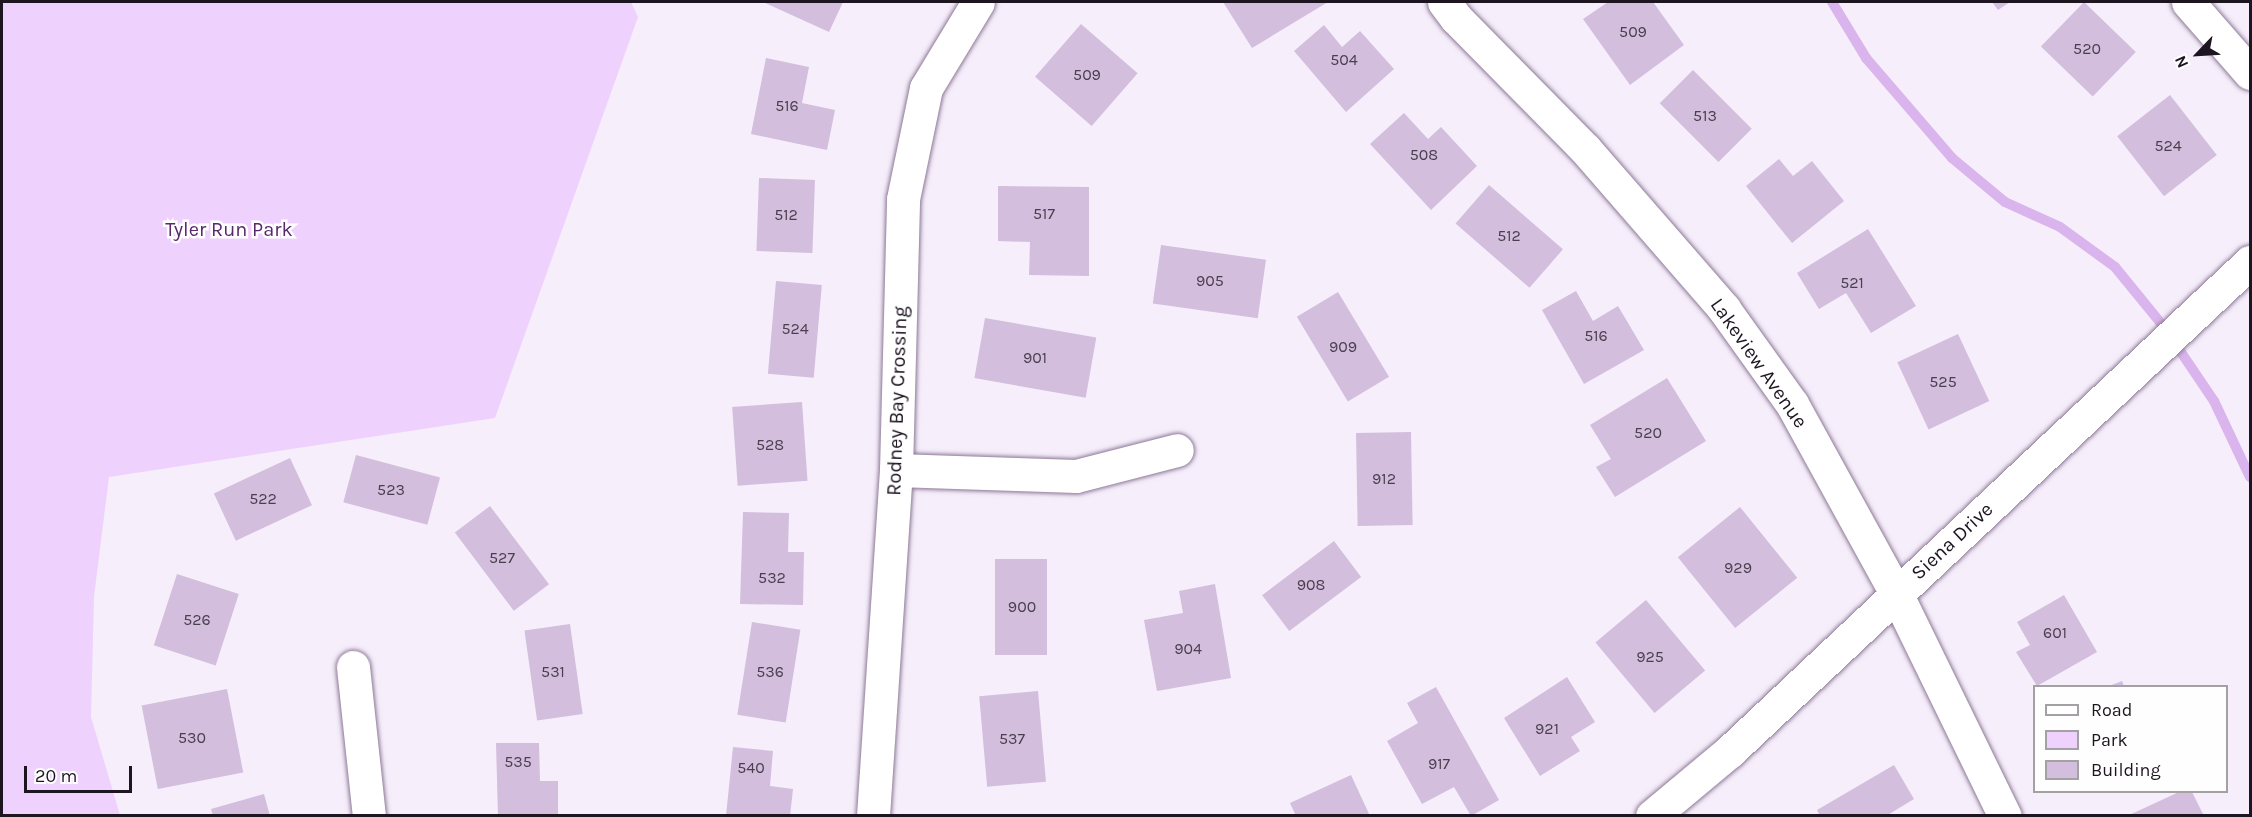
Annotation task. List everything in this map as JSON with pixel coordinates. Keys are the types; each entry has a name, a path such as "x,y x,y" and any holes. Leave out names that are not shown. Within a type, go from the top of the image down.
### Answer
{"street":[{"name":"Rodney Bay Crossing","path":"873,816 896,470 903,200 926,88 978,2"},
{"name":"Lakeview Avenue","path":"1444,2 1456,18 1586,150 1724,309 1792,404 1896,593 2005,816"},
{"path":"2188,2 2250,74"},
{"name":"Siena Drive","path":"1652,816 1730,751 2250,262"},
{"path":"896,470 1076,476 1177,450"},
{"path":"352,667 369,816"}],"green space":[{"name":"Tyler Run Park","path":"2,2 631,2 638,17 495,418 109,477 94,597 91,717 120,815 2,815"}],"building":[{"path":"763,2 843,2 829,32"},
{"path":"1223,2 1328,2 1252,48"},
{"path":"1608,2 1653,2 1684,45 1630,85 1583,19"},
{"path":"1992,2 2010,2 1998,10"},
{"path":"2084,2 2136,52 2093,97 2041,47"},
{"path":"1081,24 1138,73 1092,126 1035,77"},
{"path":"1324,25 1342,47 1360,31 1394,69 1346,112 1294,51"},
{"path":"766,58 809,67 802,103 835,110 827,150 751,134"},
{"path":"1693,70 1752,129 1718,162 1660,103"},
{"path":"2170,95 2217,155 2164,196 2117,136"},
{"path":"1404,113 1428,139 1441,127 1477,166 1431,210 1370,144"},
{"path":"1779,159 1793,176 1812,161 1844,201 1792,243 1746,186"},
{"path":"759,178 815,180 812,253 756,251"},
{"path":"1489,185 1563,249 1530,288 1456,223"},
{"path":"998,186 1089,187 1089,276 1029,275 1030,242 998,241"},
{"path":"1868,229 1916,306 1871,333 1846,293 1819,309 1797,273"},
{"path":"1161,245 1266,260 1258,318 1153,303"},
{"path":"776,281 822,285 814,378 768,374"},
{"path":"1576,291 1593,321 1618,306 1644,350 1584,384 1542,310"},
{"path":"1338,292 1389,377 1348,402 1297,317"},
{"path":"985,318 1096,338 1086,398 974,378"},
{"path":"1958,334 1989,401 1929,429 1897,362"},
{"path":"1667,378 1706,441 1615,497 1596,467 1611,459 1590,425"},
{"path":"802,402 808,481 738,486 732,407"},
{"path":"1411,432 1413,525 1358,526 1356,433"},
{"path":"356,455 440,478 427,525 343,502"},
{"path":"290,458 312,505 236,541 214,493"},
{"path":"490,506 549,584 514,611 455,532"},
{"path":"1740,507 1797,578 1735,628 1678,557"},
{"path":"743,512 789,513 788,552 804,552 803,605 740,604"},
{"path":"1334,541 1361,577 1289,631 1262,595"},
{"path":"995,559 1047,559 1047,655 995,655"},
{"path":"177,574 239,594 216,665 154,645"},
{"path":"1215,584 1231,678 1157,691 1144,620 1183,613 1179,591"},
{"path":"2064,595 2097,652 2036,685 2016,652 2030,645 2017,622"},
{"path":"1646,600 1705,670 1655,713 1595,642"},
{"path":"752,622 800,630 786,723 737,715"},
{"path":"570,624 583,714 537,721 524,630"},
{"path":"1567,677 1595,722 1571,737 1580,751 1540,776 1504,718"},
{"path":"2122,681 2124,685 2112,685"},
{"path":"1436,687 1499,800 1471,816 1454,787 1422,804 1387,741 1418,723 1407,703"},
{"path":"227,689 243,772 158,789 142,706"},
{"path":"1038,691 1046,782 987,787 979,696"},
{"path":"496,743 539,743 540,781 558,781 558,816 498,816"},
{"path":"733,747 773,751 770,786 793,789 790,816 726,816"},
{"path":"1894,765 1914,799 1886,816 1820,816 1817,810"},
{"path":"1351,775 1370,816 1296,816 1290,803"},
{"path":"2177,793 2192,793 2204,816 2127,816"},
{"path":"264,794 270,816 213,816 211,809"}],"waterway":[{"path":"1832,2 1866,58 1952,158 2005,202 2060,227 2115,267 2164,327 2214,401 2250,477"}]}
